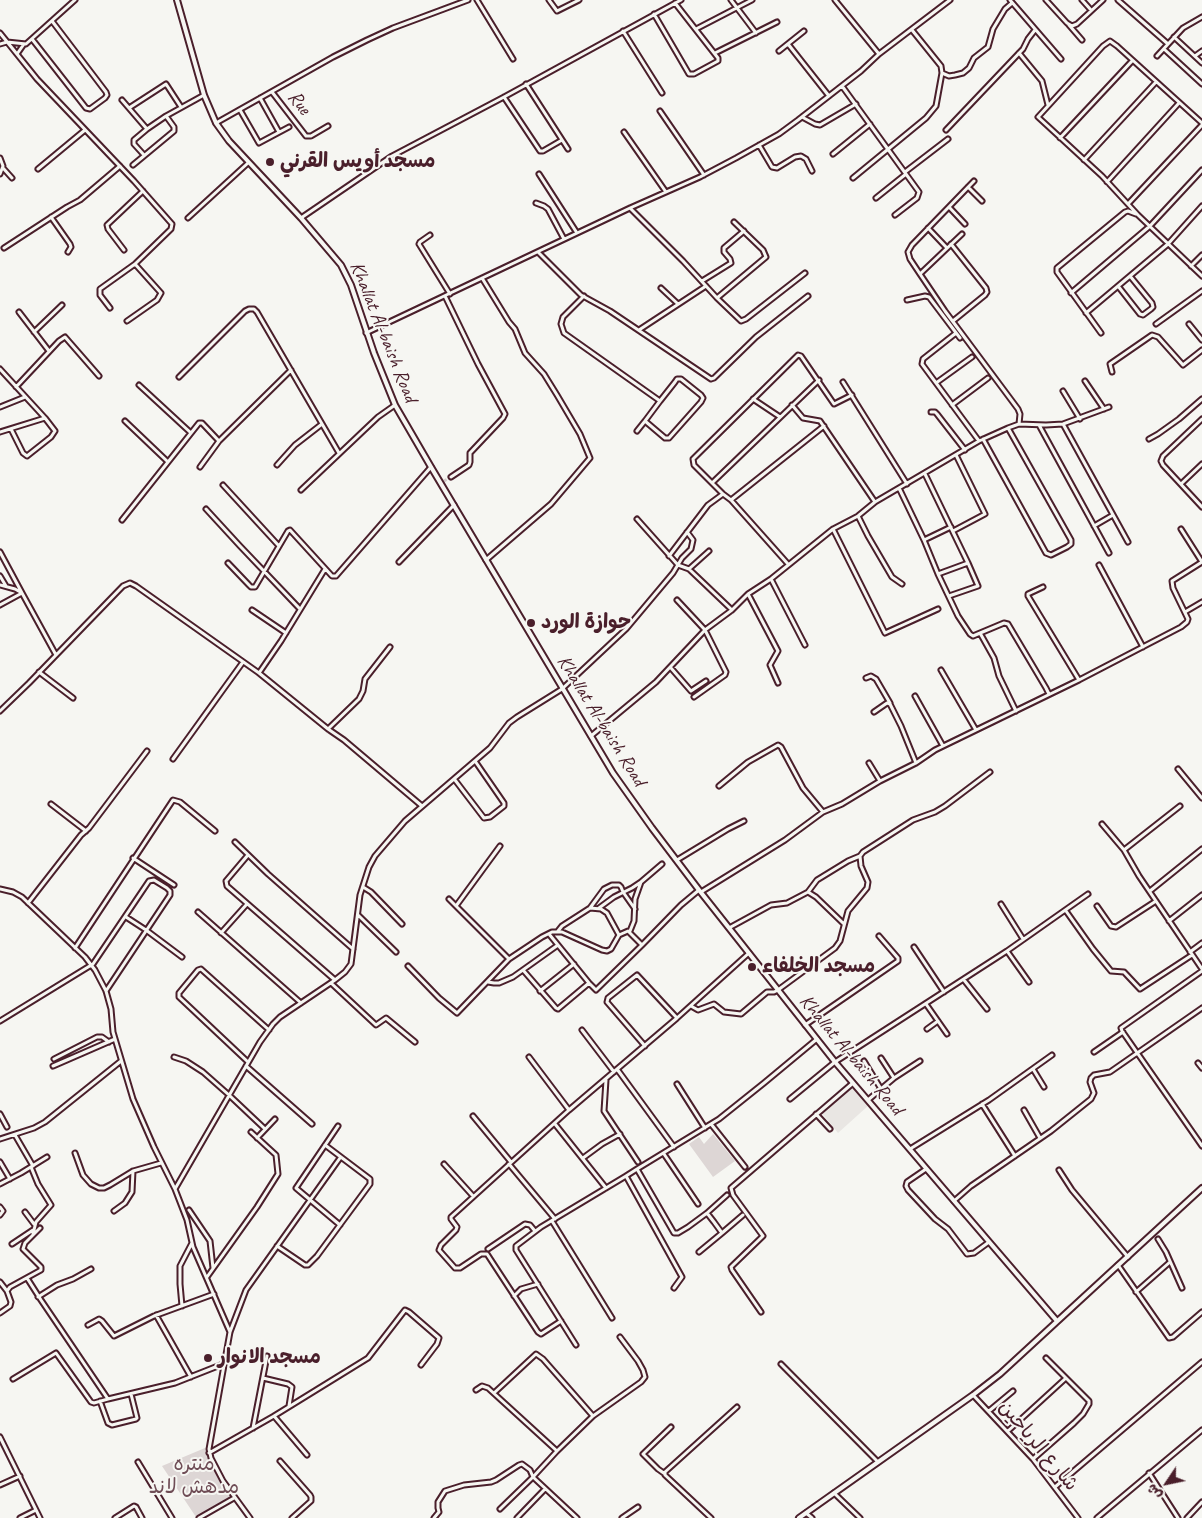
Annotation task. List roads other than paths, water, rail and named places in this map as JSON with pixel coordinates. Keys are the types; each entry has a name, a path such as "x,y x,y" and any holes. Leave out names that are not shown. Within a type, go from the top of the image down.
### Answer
{"street":[{"path":"17,55 24,44 75,0"},
{"name":"Khallat Al-baish Road","path":"177,0 204,95 216,123 248,163 301,218 341,265 354,292 366,333 395,405 613,773 652,828 805,1025 1056,1322"},
{"path":"216,123 366,40 468,0"},
{"path":"477,0 513,59"},
{"path":"549,0 557,11 579,0"},
{"path":"301,218 392,156 680,0"},
{"path":"732,0 756,33"},
{"path":"696,29 752,0"},
{"path":"835,0 880,54"},
{"path":"366,333 704,175 779,134 950,0"},
{"path":"1046,0 1082,40"},
{"path":"1082,0 1091,10"},
{"path":"1069,25 1077,24 1103,0"},
{"path":"1118,0 1168,44"},
{"path":"942,73 949,76 955,75 963,73 968,68 974,58 988,47 993,29 1011,1 1061,59"},
{"path":"654,14 691,75 694,74 718,60 718,58 675,3"},
{"path":"1157,56 1183,28 1202,17"},
{"path":"32,39 86,108 90,109 105,98 106,92 52,21"},
{"path":"715,53 777,22"},
{"path":"854,178 933,111 938,96 942,73 941,66 912,30"},
{"path":"946,130 1019,53 1035,30"},
{"path":"623,31 662,93"},
{"path":"780,51 804,31"},
{"path":"0,32 37,80 144,191 173,226 135,264 100,289 100,295 110,308"},
{"path":"1174,37 1202,63"},
{"path":"0,44 7,42 24,44"},
{"path":"1128,204 1202,124 1113,43 1108,42 1038,118 1107,182 1138,215 1202,276"},
{"path":"788,44 829,96"},
{"path":"1164,49 1202,84"},
{"path":"1195,56 1202,51"},
{"path":"1019,53 1042,82 1048,106"},
{"path":"1060,138 1132,61"},
{"path":"1084,160 1156,82"},
{"path":"129,108 166,84 181,107"},
{"path":"526,84 568,149"},
{"path":"842,86 918,192 917,198 895,215"},
{"name":"Rue","path":"272,92 306,136 310,136 328,126"},
{"path":"144,155 133,142 147,129 166,116 204,95"},
{"path":"504,97 540,150 543,151 562,140"},
{"name":"Rue","path":"260,98 280,132"},
{"path":"122,100 147,129"},
{"path":"1107,182 1179,103"},
{"path":"802,117 820,125 856,104"},
{"name":"Rue","path":"240,110 259,143 289,127"},
{"path":"660,111 704,175"},
{"path":"133,165 174,130 166,116"},
{"path":"833,154 870,124"},
{"path":"38,169 85,130"},
{"path":"624,132 666,192"},
{"path":"876,198 948,139"},
{"path":"759,145 772,167 777,168 801,156 806,159 812,171"},
{"path":"0,158 3,168 12,178"},
{"path":"188,218 248,163"},
{"path":"4,248 80,200 120,166"},
{"path":"0,174 3,168"},
{"path":"1071,292 1150,226 1202,170"},
{"path":"539,174 577,233"},
{"path":"974,181 908,250 910,259 952,321 1018,409 1020,414 1019,424"},
{"path":"968,187 982,202"},
{"path":"124,250 107,225 144,191"},
{"path":"536,203 548,209 564,239"},
{"path":"1086,313 1168,244 1202,206"},
{"path":"630,208 739,319 744,320 805,273"},
{"path":"949,208 965,224"},
{"path":"1101,333 1057,272 1058,268 1125,212 1128,211 1138,215"},
{"path":"51,217 70,244 71,248 68,252"},
{"path":"717,298 766,257 763,250 734,222"},
{"path":"928,228 947,248"},
{"path":"702,282 731,264 730,259 724,252 724,248 744,231"},
{"path":"920,274 962,234"},
{"path":"430,235 419,244 450,294"},
{"path":"951,244 986,288 987,292 952,321"},
{"path":"538,252 578,292 713,379 756,338 808,296"},
{"path":"1192,266 1202,255"},
{"path":"127,321 157,300 161,293 135,264"},
{"path":"1118,286 1140,314 1151,309 1153,307 1152,303 1130,276"},
{"path":"482,278 515,329 525,353 544,374 557,395 580,434 590,456 588,461 551,504 486,560"},
{"path":"639,330 706,286"},
{"path":"661,288 678,304"},
{"path":"1156,324 1202,290"},
{"path":"445,296 505,414 470,453 469,465 451,477"},
{"path":"584,296 563,317 560,324 564,333 660,401"},
{"path":"907,300 925,296 929,297 960,338"},
{"path":"34,332 62,306"},
{"path":"179,377 245,311 252,308 257,312 339,453"},
{"path":"19,312 50,351"},
{"path":"1189,324 1202,340"},
{"path":"956,333 922,362 923,367 981,440 1046,553 1051,555 1067,547 1071,544 1071,540 1008,428"},
{"path":"1112,372 1110,364 1152,335 1158,337 1183,365 1202,350"},
{"path":"16,387 62,338 66,338 99,376"},
{"path":"788,564 731,500 694,465 693,459 798,355 801,356 819,380 834,404 852,395"},
{"path":"936,383 972,357"},
{"path":"0,370 45,418 54,430 54,433 28,456 23,453 11,429"},
{"path":"200,467 220,441 291,370"},
{"path":"637,431 679,378 703,398 669,438 665,438 645,422"},
{"path":"952,405 988,378"},
{"path":"712,483 819,380"},
{"path":"844,382 907,484"},
{"path":"1085,382 1104,409"},
{"path":"139,385 191,434"},
{"path":"1063,391 1080,419"},
{"path":"0,407 25,397"},
{"path":"753,399 780,417"},
{"path":"1149,439 1179,419 1202,399"},
{"path":"301,490 378,417 395,405"},
{"path":"792,405 801,417 819,420 875,502"},
{"path":"591,736 637,700 671,668 705,630 732,610 748,594 771,579 833,529 858,516 875,502 926,474 981,440 1008,428 1019,424 1063,424 1109,408"},
{"path":"932,412 937,414 965,450"},
{"path":"0,432 45,418"},
{"path":"1202,419 1161,459 1163,465 1202,507"},
{"path":"125,421 168,462"},
{"path":"122,520 201,423 220,441"},
{"path":"277,465 295,445 322,424"},
{"path":"1063,424 1128,542"},
{"path":"1039,425 1109,553"},
{"path":"731,500 824,426"},
{"path":"924,540 985,514 956,455"},
{"path":"1181,484 1202,464"},
{"path":"228,563 253,588 256,586 288,531 292,530 325,569 332,576 336,576 431,468"},
{"path":"926,474 978,586 949,596"},
{"path":"223,484 279,546"},
{"path":"899,488 958,616 972,636 1004,623 1008,624 1049,694"},
{"path":"669,556 708,506 723,494"},
{"path":"399,562 454,505"},
{"path":"206,509 300,609"},
{"path":"1094,526 1113,515"},
{"path":"858,516 892,577 902,584"},
{"path":"636,519 678,566 689,569 732,610"},
{"path":"833,529 885,633 938,609"},
{"path":"549,934 589,983 595,989 598,989 681,905 700,891 785,840 822,812 842,804 943,746 1079,680 1184,625 1188,620 1172,582 1202,562 1181,529"},
{"path":"175,1189 247,1064 269,1030 280,1017 335,980 351,964 357,914 363,887 369,867 375,856 405,821 490,748 509,724 562,689 626,629 693,545 694,540 687,532"},
{"path":"689,569 710,551"},
{"path":"0,552 56,655"},
{"path":"938,574 968,563"},
{"path":"1099,565 1143,647"},
{"path":"260,674 325,569"},
{"path":"0,576 6,586"},
{"path":"771,579 805,645"},
{"path":"0,711 123,586 130,583 260,674 344,740 422,806"},
{"path":"0,585 22,593"},
{"path":"1043,587 1028,594 1028,596 1079,680"},
{"path":"0,605 22,593"},
{"path":"748,594 778,651 770,665 778,683"},
{"path":"678,600 705,630 726,674 694,697"},
{"path":"1185,612 1202,602"},
{"path":"252,610 286,633"},
{"path":"980,633 994,658 998,676 1016,710"},
{"path":"328,729 359,699 363,691 365,679 390,647"},
{"path":"173,759 244,662"},
{"path":"671,668 691,691 706,681"},
{"path":"941,670 976,730"},
{"path":"40,672 73,698"},
{"path":"866,678 871,676 876,679 901,726 916,763"},
{"path":"915,696 943,746"},
{"path":"874,712 887,703 890,704"},
{"path":"719,786 748,762 778,745 781,747 803,788 822,812"},
{"path":"28,903 147,751"},
{"path":"454,780 484,818 490,817 504,806 504,803 475,761"},
{"path":"869,763 880,781"},
{"path":"1178,769 1202,798"},
{"path":"729,928 771,905 787,903 808,892 817,880 860,856 870,847 913,820 946,806 990,772"},
{"path":"75,948 173,800 180,802 215,831"},
{"path":"51,804 86,831"},
{"path":"1124,850 1180,806"},
{"path":"677,860 744,821"},
{"path":"1102,824 1124,850 1129,861 1202,970 1121,1028 1202,1146"},
{"path":"236,842 248,855 354,949"},
{"path":"456,906 500,846"},
{"path":"1150,892 1202,849"},
{"path":"248,855 227,879 226,884 335,980"},
{"path":"691,1006 698,1010 714,1004 724,1012 740,1014 767,992 778,990 835,948 840,941 848,911 867,888 868,882 862,871 860,856"},
{"path":"134,858 174,885"},
{"path":"599,908 640,882 662,864"},
{"path":"0,1021 96,962 150,880 154,880 167,888 170,895 106,991"},
{"path":"630,932 634,921 635,899 640,882"},
{"path":"408,966 439,998 457,1013 509,959 549,934 558,931 562,926 590,908 604,889 612,885 619,885 635,908"},
{"path":"363,887 371,892 402,924"},
{"path":"0,889 17,894 75,948 91,964 106,991 111,1009 115,1039 133,1099 175,1189 187,1220 192,1243 230,1332"},
{"path":"808,892 816,897 845,925"},
{"path":"790,1098 835,1062 964,980 1088,894"},
{"path":"1169,921 1202,895"},
{"path":"449,899 509,959"},
{"path":"1098,906 1112,926 1116,927 1156,901"},
{"path":"221,933 247,904"},
{"path":"1001,904 1023,939"},
{"path":"590,908 599,908 607,913 619,935"},
{"path":"1066,910 1092,949 1111,971 1124,972 1140,989 1202,943"},
{"path":"198,912 301,1003"},
{"path":"357,914 396,952"},
{"path":"126,918 146,930 182,957"},
{"path":"558,931 607,951 611,949 619,935 630,932"},
{"path":"630,932 642,945"},
{"path":"805,1025 898,961 898,958 879,936"},
{"path":"487,982 494,984 506,981 558,945"},
{"path":"914,946 944,992"},
{"path":"1007,951 1029,982"},
{"path":"561,1321 541,1334 539,1333 487,1254 481,1254 457,1269 455,1268 438,1250 457,1229 450,1216 749,953"},
{"path":"540,991 574,964"},
{"path":"269,1030 202,969 198,970 179,993 179,997 247,1064 312,1124"},
{"path":"523,970 558,1009 589,983"},
{"path":"645,1046 607,1002 608,998 637,975 677,1018"},
{"path":"964,980 987,1009"},
{"path":"330,983 376,1025 386,1018 415,1042"},
{"path":"926,1004 947,1034"},
{"path":"954,1201 971,1186 1040,1138 1091,1099 1094,1093 1090,1082 1094,1074 1110,1072 1202,1008"},
{"path":"927,1028 938,1021"},
{"path":"582,1030 674,1148"},
{"path":"1094,1052 1123,1032"},
{"path":"54,1059 97,1038 102,1037 109,1042"},
{"path":"53,1066 115,1039"},
{"path":"576,1345 516,1248 535,1231 711,1124 742,1102 817,1039"},
{"path":"910,1149 982,1104 1052,1055"},
{"path":"174,1057 194,1066 229,1095 265,1129"},
{"path":"529,1057 569,1110"},
{"path":"882,1058 894,1078"},
{"path":"0,1139 34,1128 45,1122 121,1061"},
{"path":"864,1061 881,1089"},
{"path":"868,1100 894,1078 920,1061"},
{"path":"1198,1063 1202,1068"},
{"path":"1033,1069 1044,1087"},
{"path":"606,1079 604,1111 638,1162"},
{"path":"761,1312 731,1267 763,1236 733,1195 731,1188 853,1083"},
{"path":"677,1084 705,1128"},
{"path":"982,1104 1015,1156"},
{"path":"1024,1110 1040,1138"},
{"path":"0,1114 7,1127"},
{"path":"816,1114 830,1128"},
{"path":"473,1116 554,1220 612,1318"},
{"path":"258,1138 275,1119"},
{"path":"555,1124 606,1188"},
{"path":"711,1124 745,1167"},
{"path":"338,1126 296,1186 309,1200 340,1225"},
{"path":"206,1277 278,1174 276,1155 251,1132"},
{"path":"583,1158 620,1134"},
{"path":"15,1135 32,1166 38,1184 51,1205 39,1217 33,1234"},
{"path":"277,1246 307,1265 317,1256 371,1182 370,1179 324,1146"},
{"path":"75,1153 84,1175 91,1184 99,1188 110,1185 133,1171 162,1163"},
{"path":"664,1154 698,1204"},
{"path":"0,1184 47,1157"},
{"path":"250,1518 223,1481 209,1454 230,1332 246,1290 340,1158"},
{"path":"0,1162 10,1178"},
{"path":"444,1164 473,1196"},
{"path":"637,1169 674,1233 678,1233 688,1227 727,1195"},
{"path":"926,1169 907,1182 908,1190 935,1219 948,1229 968,1254 974,1253 989,1242"},
{"path":"1059,1170 1072,1190 1128,1257"},
{"path":"114,1211 125,1203 132,1192 133,1171"},
{"path":"626,1176 682,1277 674,1288"},
{"path":"799,1518 973,1396 1000,1374 1202,1188"},
{"path":"0,1206 3,1211 0,1215"},
{"path":"189,1210 210,1241 213,1268"},
{"path":"25,1212 35,1224"},
{"path":"707,1213 722,1233"},
{"path":"698,1252 743,1215"},
{"path":"488,1249 525,1224 530,1225 535,1231"},
{"path":"7,1291 41,1269 24,1249 24,1245 40,1228"},
{"path":"12,1244 34,1230"},
{"path":"1158,1239 1182,1288"},
{"path":"182,1306 180,1266 192,1243"},
{"path":"1136,1292 1170,1262"},
{"path":"1118,1265 1170,1338 1174,1337 1202,1312"},
{"path":"38,1297 57,1284 73,1279 91,1268"},
{"path":"27,1278 108,1399"},
{"path":"0,1282 7,1291 11,1305 0,1313"},
{"path":"514,1296 521,1290 538,1284"},
{"path":"88,1326 97,1319 101,1319 114,1336 156,1315 214,1294"},
{"path":"209,1454 368,1358 405,1310 410,1312 439,1338 437,1344 420,1365"},
{"path":"156,1315 191,1377"},
{"path":"500,1509 593,1416 641,1382 645,1377 638,1361 620,1337"},
{"path":"13,1379 56,1352 91,1402 94,1403 161,1387 224,1364"},
{"path":"494,1393 536,1354 543,1359 593,1416"},
{"path":"253,1428 267,1356"},
{"path":"1033,1459 1074,1423 1089,1404 1089,1401 1046,1358"},
{"path":"1055,1486 1202,1362"},
{"path":"781,1364 879,1463"},
{"path":"1008,1431 1066,1377"},
{"path":"263,1378 292,1386 289,1407"},
{"path":"476,1390 485,1386 557,1451"},
{"path":"989,1411 1013,1391"},
{"path":"100,1401 108,1423 112,1426 137,1418 131,1394"},
{"name":"شارع الرياحين","path":"973,1396 1033,1459 1078,1518"},
{"path":"665,1474 737,1407"},
{"path":"274,1416 307,1455"},
{"path":"671,1427 643,1454 711,1518"},
{"path":"1097,1518 1202,1430"},
{"path":"0,1437 40,1518"},
{"path":"280,1461 310,1494 311,1498 292,1518"},
{"path":"138,1462 172,1518"},
{"path":"434,1518 439,1512 438,1502 444,1492 472,1483 491,1482 522,1464 530,1470 533,1477 544,1489 575,1517"},
{"path":"1149,1474 1178,1518"},
{"path":"0,1485 20,1476"},
{"path":"517,1518 544,1489"},
{"path":"834,1493 860,1518"},
{"path":"199,1518 234,1498"},
{"path":"1187,1518 1202,1502"},
{"path":"115,1518 134,1506 142,1518"},
{"path":"622,1518 638,1507"},
{"path":"20,1518 36,1510"},
{"path":"806,1513 812,1518"}],"tunnel":[{"path":"444,481 451,477"}],"place":[{"name":"مسجد أويس القرني","path":"270,162"},
{"name":"حوازة الورد","path":"531,623"},
{"name":"مسجد الخلفاء","path":"752,967"},
{"name":"مسجد الانوار","path":"208,1358"}],"park label":[{"name":"منتره مدهش لاند","path":"194,1476"}]}
